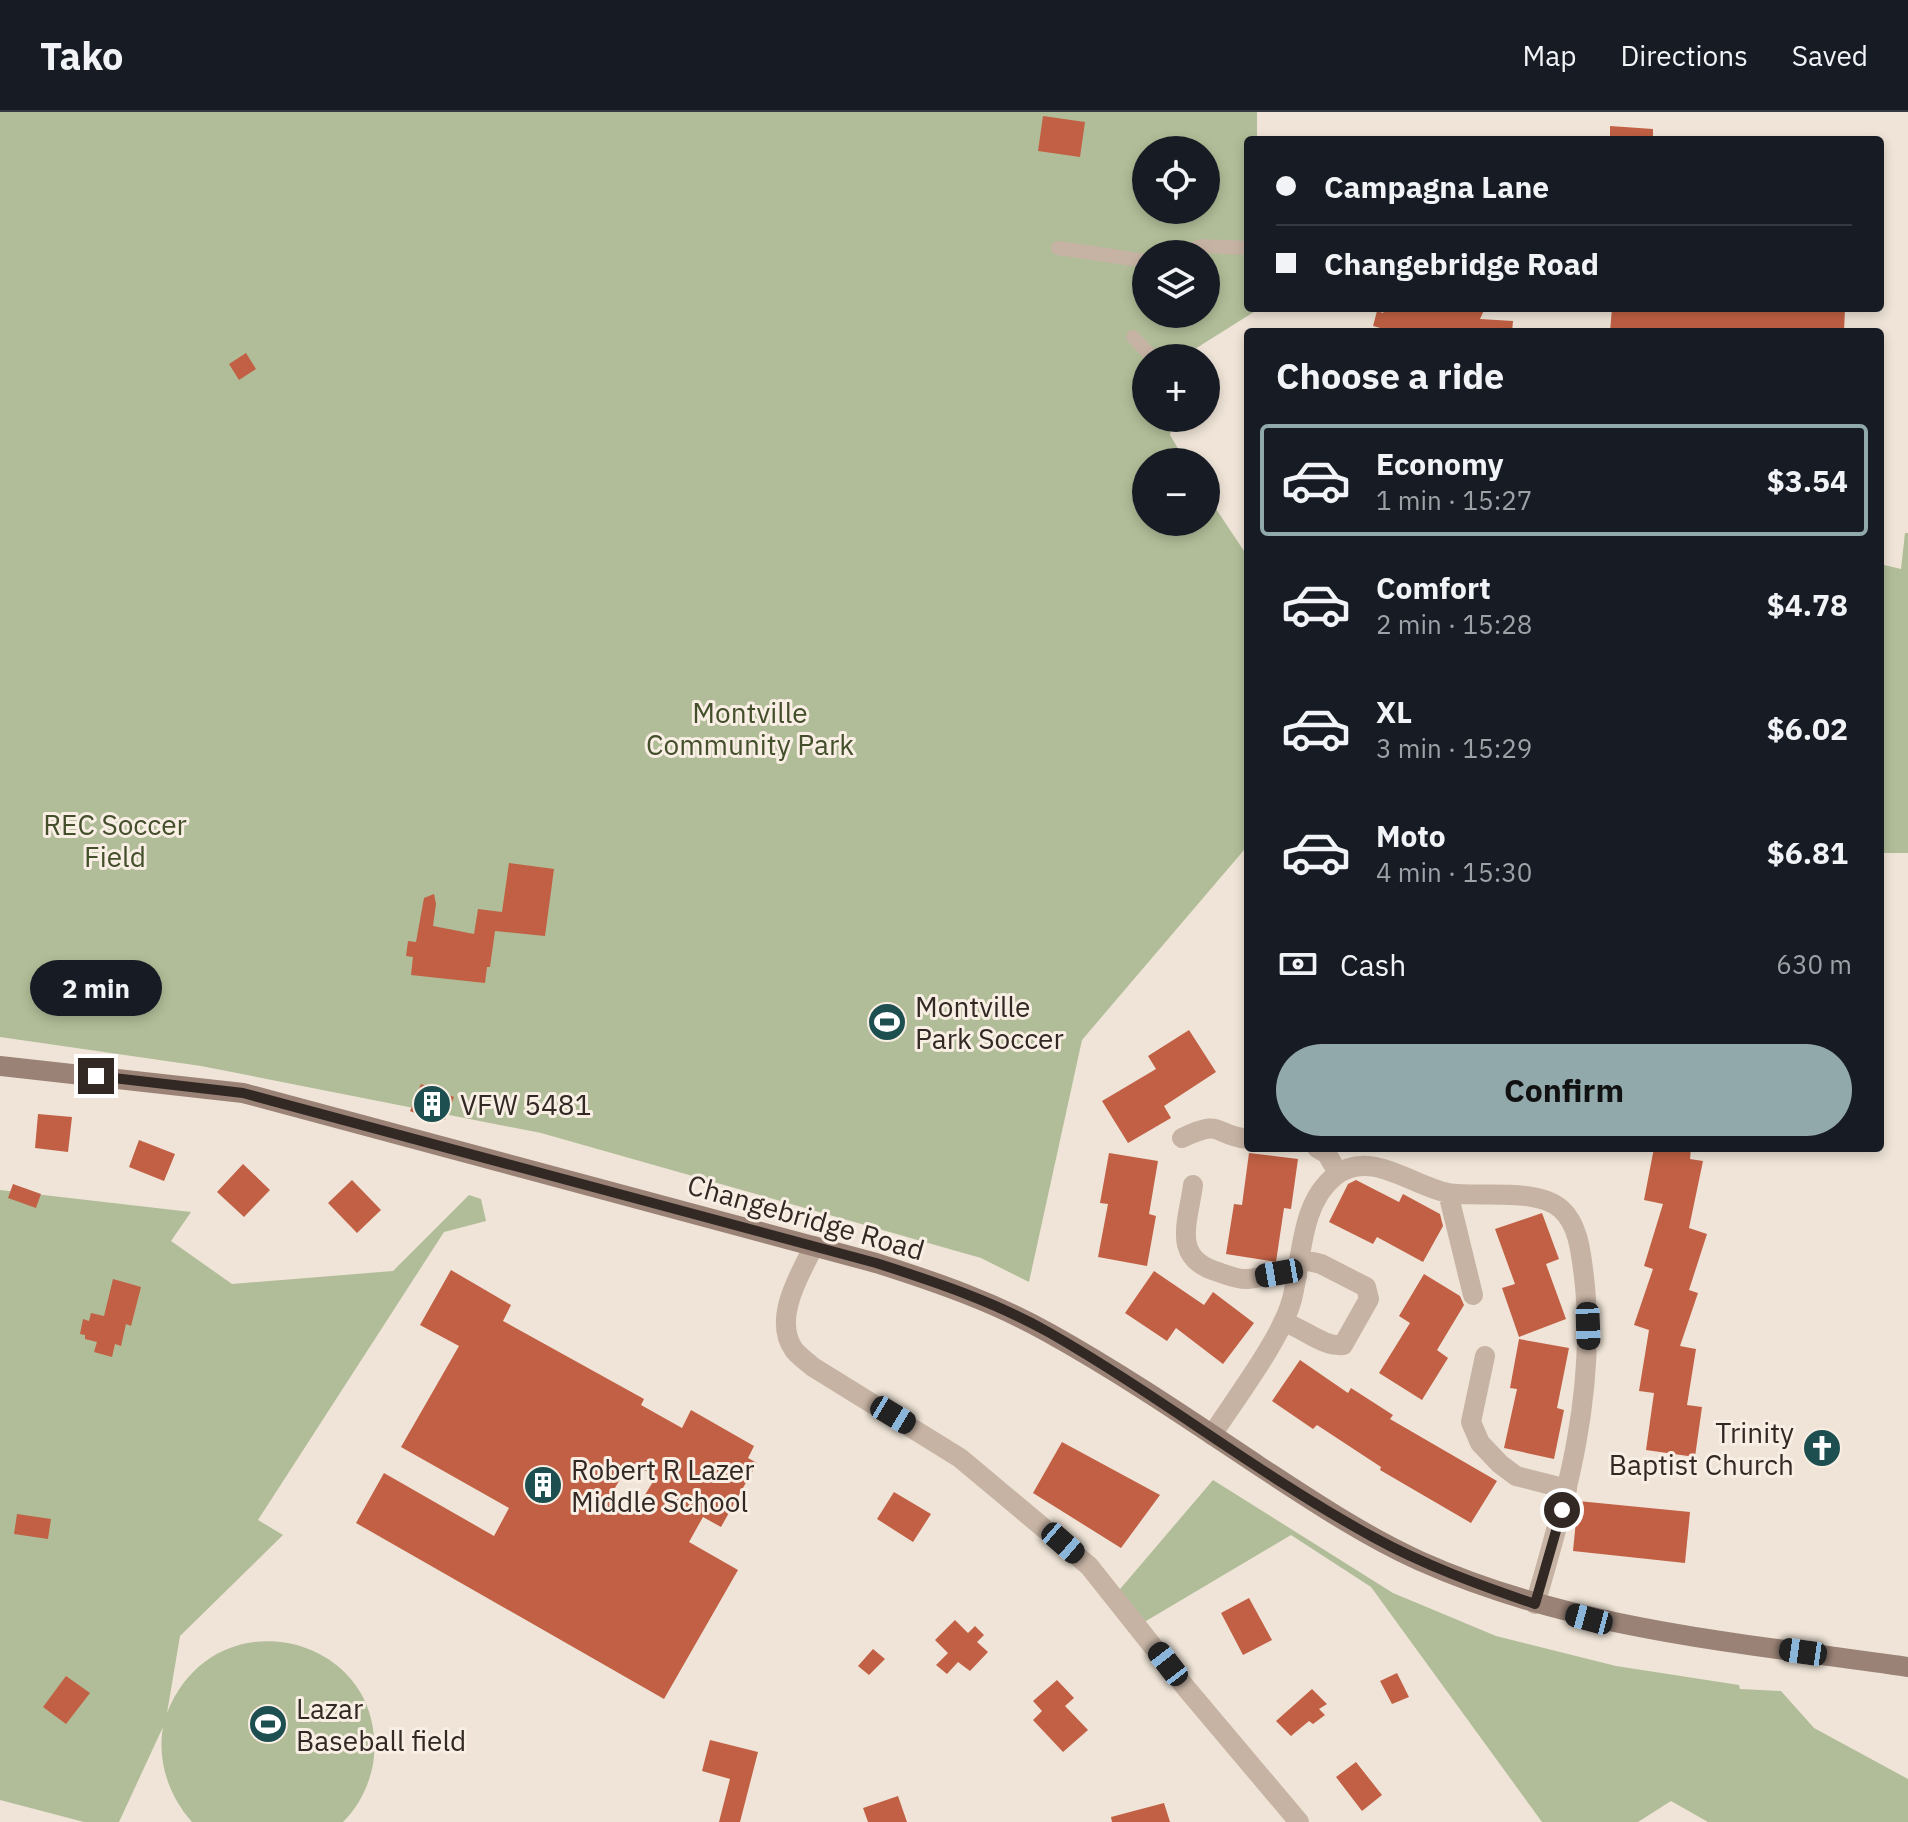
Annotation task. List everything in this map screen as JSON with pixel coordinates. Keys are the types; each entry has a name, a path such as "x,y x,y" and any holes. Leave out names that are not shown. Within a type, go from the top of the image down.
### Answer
{"main road":[{"name":"Changebridge Road","path":"0,1066 243,1093 814,1246 964,1291 1049,1333 1334,1515 1376,1539 1474,1584 1589,1619 1672,1634 1908,1667"}],"street":[{"path":"1220,246 1244,248"},
{"path":"1058,248 1132,263"},
{"path":"1133,337 1140,344"},
{"path":"1182,1138 1204,1127 1216,1127 1244,1138"},
{"path":"1324,1152 1338,1173"},
{"path":"1212,1435 1283,1322 1291,1303 1313,1206 1325,1185 1338,1173 1354,1165 1366,1164 1421,1186 1448,1193 1512,1196 1559,1207 1573,1226 1581,1251 1589,1346 1576,1449 1535,1604"},
{"path":"1193,1185 1185,1243 1190,1256 1206,1268 1245,1280 1321,1264 1366,1287 1369,1299 1343,1345 1331,1346 1299,1327 1283,1322"},
{"path":"1448,1193 1473,1295"},
{"path":"814,1246 797,1279 789,1305 787,1329 795,1351 813,1367 960,1458 1089,1566 1299,1822"},
{"path":"1485,1356 1471,1422 1480,1443 1516,1476 1567,1489"}],"green space":[{"name":"Montville Community Park","path":"0,112 1257,112 1257,136 1244,136 1244,312 1254,312 1203,344 1132,344 1132,432 1171,432 1178,448 1132,448 1132,536 1220,536 1220,515 1244,551 1244,850 1082,1040 1029,1282 981,1258 541,1133 201,1066 0,1037"},
{"path":"1905,533 1908,533 1908,853 1884,853 1884,565 1901,569"},
{"path":"0,1190 191,1212 171,1241 232,1284 393,1271 469,1195 481,1199 486,1221 444,1232 258,1520 283,1535 180,1636 167,1713 191,1675 223,1651 259,1642 296,1645 329,1660 356,1685 372,1720 373,1764 362,1795 343,1822 192,1822 171,1790 163,1766 163,1727 119,1822 84,1822 0,1800"},
{"path":"1213,1480 1393,1593 1496,1636 1616,1666 1739,1685 1740,1689 1781,1691 1814,1728 1908,1779 1908,1822 1708,1822 1671,1801 1638,1822 1542,1822 1371,1587 1291,1535 1141,1624 1115,1595"}],"building":[{"path":"1043,116 1085,122 1080,157 1038,151"},
{"path":"1610,126 1653,129 1653,136 1610,136"},
{"path":"1377,312 1483,312 1480,319 1513,321 1512,328 1373,326"},
{"path":"1612,312 1845,312 1844,328 1610,328"},
{"path":"246,353 256,369 239,380 229,364"},
{"path":"509,863 554,869 545,936 495,931 485,983 411,975 413,957 406,956 408,941 416,942 424,898 434,894 433,926 474,934 478,909 502,912"},
{"path":"1189,1030 1216,1072 1164,1106 1171,1118 1128,1143 1102,1101 1156,1069 1148,1056"},
{"name":"VFW 5481","path":"421,1084 454,1097 445,1120 433,1115 431,1120 410,1111"},
{"path":"38,1114 72,1117 68,1152 35,1148"},
{"path":"139,1140 175,1154 164,1181 129,1167"},
{"path":"1653,1152 1691,1152 1690,1159 1703,1161 1689,1228 1707,1234 1689,1290 1698,1293 1680,1346 1696,1349 1687,1405 1702,1407 1695,1457 1646,1450 1654,1393 1639,1391 1649,1330 1634,1325 1653,1269 1644,1266 1663,1204 1644,1200"},
{"path":"1109,1153 1158,1161 1149,1214 1156,1216 1147,1266 1098,1257 1108,1204 1100,1203"},
{"path":"1249,1153 1298,1159 1291,1209 1284,1208 1276,1262 1226,1254 1234,1204 1242,1205"},
{"path":"243,1164 270,1190 244,1217 217,1192"},
{"path":"352,1180 381,1210 357,1233 328,1203"},
{"path":"1356,1180 1399,1202 1403,1194 1440,1214 1443,1226 1423,1262 1377,1237 1373,1244 1329,1222 1348,1184"},
{"path":"13,1184 41,1194 36,1208 8,1198"},
{"path":"1542,1213 1559,1259 1546,1264 1566,1319 1519,1337 1502,1288 1515,1284 1495,1229"},
{"name":"Robert R Lazer Middle School","path":"451,1270 511,1305 503,1321 644,1399 641,1405 682,1428 691,1410 754,1446 748,1458 757,1463 721,1527 703,1517 689,1542 738,1570 664,1699 356,1523 384,1473 494,1536 509,1508 401,1447 459,1346 420,1325","holes":["630,1462 656,1477 633,1514 608,1500"]},
{"path":"1154,1271 1204,1305 1213,1292 1254,1323 1223,1364 1176,1328 1167,1341 1125,1313"},
{"path":"1424,1274 1460,1296 1464,1305 1437,1350 1448,1358 1422,1400 1379,1373 1410,1323 1399,1316"},
{"path":"113,1279 141,1287 131,1326 126,1324 121,1346 115,1344 112,1357 94,1352 97,1342 80,1334 83,1319 89,1321 91,1313 104,1316"},
{"path":"1519,1339 1569,1348 1557,1408 1564,1410 1554,1459 1504,1448 1517,1389 1510,1388"},
{"path":"1300,1360 1348,1393 1351,1388 1393,1415 1390,1419 1497,1481 1471,1523 1380,1470 1381,1467 1317,1425 1313,1429 1272,1401"},
{"path":"1062,1442 1160,1495 1121,1548 1033,1493"},
{"path":"894,1492 931,1514 913,1542 877,1519"},
{"path":"1578,1501 1690,1512 1685,1563 1573,1551"},
{"path":"17,1514 51,1519 48,1539 14,1534"},
{"path":"1249,1598 1272,1640 1243,1655 1221,1613"},
{"path":"955,1620 968,1633 975,1626 984,1635 977,1642 988,1652 970,1671 958,1662 947,1674 936,1665 948,1653 935,1640"},
{"path":"873,1649 885,1659 869,1675 858,1666"},
{"path":"1397,1673 1409,1697 1392,1704 1380,1681"},
{"path":"66,1676 90,1693 66,1724 43,1707"},
{"path":"1057,1680 1074,1698 1065,1706 1088,1730 1063,1752 1033,1720 1042,1711 1033,1701"},
{"path":"1312,1689 1327,1704 1319,1709 1325,1715 1313,1724 1309,1721 1291,1736 1276,1721"},
{"path":"710,1740 758,1752 740,1822 719,1822 730,1779 702,1771"},
{"path":"1356,1762 1382,1795 1362,1811 1336,1777"},
{"path":"898,1796 907,1822 868,1822 863,1808"},
{"path":"1164,1803 1170,1822 1112,1822 1111,1817"}],"place":[{"name":"Montville Park Soccer","path":"887,1022"},
{"name":"VFW 5481","path":"432,1104"},
{"name":"Trinity Baptist Church","path":"1822,1448"},
{"name":"Robert R Lazer Middle School","path":"543,1485"},
{"name":"Lazar Baseball field","path":"268,1724"}],"route":[{"path":"96,1076 243,1093 876,1263 964,1291 1049,1333 1376,1539 1474,1584 1535,1604 1562,1510"}],"park label":[{"name":"REC Soccer Field","path":"115,840"}]}
